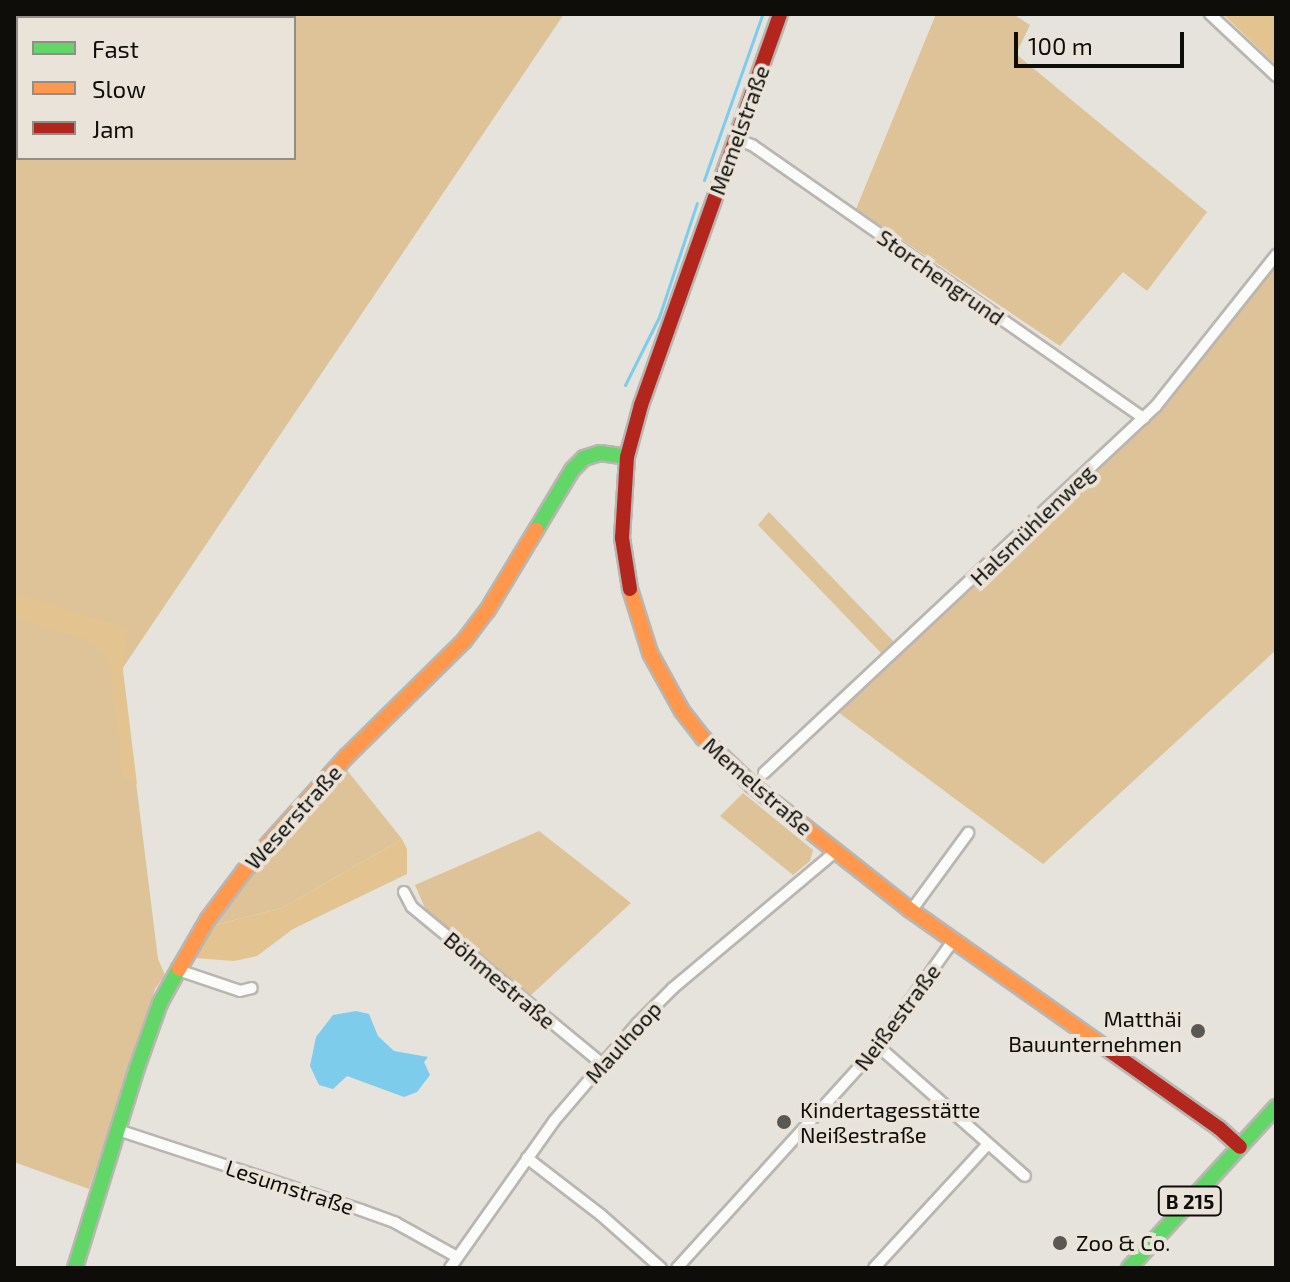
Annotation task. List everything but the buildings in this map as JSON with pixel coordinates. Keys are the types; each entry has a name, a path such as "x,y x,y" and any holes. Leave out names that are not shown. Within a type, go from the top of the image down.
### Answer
{"street":[{"name":"Memelstraße","path":"780,14 641,405 627,457 622,512 627,580 639,625 664,683 703,738 728,764 911,911 1219,1128 1240,1147"},
{"path":"1210,14 1276,76"},
{"name":"Storchengrund","path":"736,139 752,145 1144,418"},
{"name":"Halsmühlenweg","path":"764,773 1144,418 1189,369 1276,255"},
{"name":"Weserstraße","path":"75,1268 160,1003 208,919 244,871 347,756 464,641 487,611 572,470 584,458 600,453 627,457"},
{"path":"911,911 968,833"},
{"name":"Maulhoop","path":"450,1268 527,1158 601,1063 673,988 835,852"},
{"name":"Böhmestraße","path":"404,892 412,907 601,1063"},
{"name":"Neißestraße","path":"677,1268 878,1046 953,941"},
{"path":"178,970 240,991 252,988"},
{"path":"878,1046 1025,1176"},
{"name":"B 215","path":"1129,1268 1276,1107"},
{"name":"Lesumstraße","path":"118,1130 396,1223 457,1257"},
{"path":"874,1268 988,1144"},
{"path":"527,1158 601,1215 661,1268"}],"shaded area":[{"path":"14,14 564,14 122,669 158,959 165,975 155,989 89,1189 14,1162"},
{"path":"936,14 1013,14 1030,25 1016,54 1207,212 1147,291 1123,272 1060,346 856,209"},
{"path":"1223,14 1276,14 1276,65 1257,47"},
{"path":"1276,264 1276,650 1043,864 838,712 1164,408"},
{"path":"769,512 896,644 884,656 758,525"},
{"path":"14,594 127,628 123,670 137,784 123,778 109,659 91,641 14,617"},
{"path":"346,769 402,839 282,908 211,926 298,821"},
{"path":"743,793 813,850 810,861 793,875 720,816"},
{"path":"539,831 631,903 531,995 428,915 415,885"},
{"path":"402,839 407,849 407,874 293,929 257,956 234,961 195,958 211,926 282,908"}],"water":[{"path":"356,1011 369,1014 378,1036 394,1051 428,1057 424,1062 430,1075 417,1092 404,1097 347,1076 333,1089 319,1085 310,1066 316,1037 333,1015"}],"waterway":[{"path":"704,180 762,15"},
{"path":"625,385 659,317 697,203"}],"traffic: fast":[{"path":"536,530 572,470 584,458 600,453 627,457"},
{"path":"75,1268 137,1068 160,1003 179,969"},
{"path":"1129,1268 1276,1107"}],"traffic: slow":[{"path":"179,969 208,919 244,871 347,756 464,641 487,611 536,530"},
{"path":"630,589 650,653 682,711 703,738 752,785 909,909 1103,1046"}],"traffic: jam":[{"path":"630,589 622,538 627,457 641,405 780,14"},
{"path":"1103,1046 1219,1128 1240,1147"}],"place":[{"name":"Matthäi Bauunternehmen","path":"1198,1031"},
{"name":"Kindertagesstätte Neißestraße","path":"784,1122"},
{"name":"Zoo & Co.","path":"1060,1243"}]}
